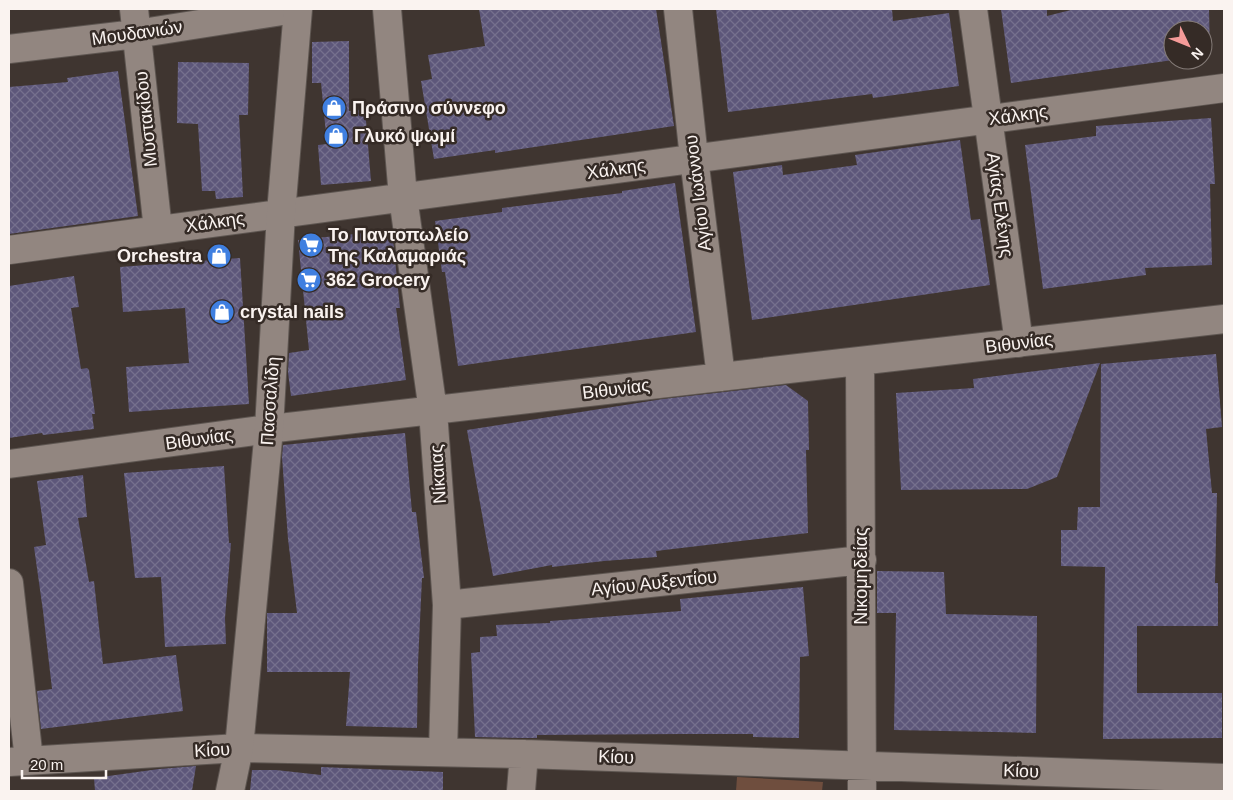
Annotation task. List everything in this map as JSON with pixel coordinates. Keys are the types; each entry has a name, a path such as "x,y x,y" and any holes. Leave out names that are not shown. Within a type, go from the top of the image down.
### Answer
{"street":[{"name":"Μουδανιών","path":"9,49 135,21 297,9"},
{"name":"Πασσαλίδη","path":"230,791 239,748 269,429 281,214 297,9"},
{"name":"Νίκαιας","path":"387,9 403,197 433,411 447,606 442,752"},
{"name":"Αγίου Ιωάννου","path":"678,9 721,377"},
{"name":"Αγίας Ελένης","path":"973,9 1019,343"},
{"name":"Μυστακίδου","path":"135,21 158,230"},
{"name":"Χάλκης","path":"9,250 1224,88"},
{"name":"Βιθυνίας","path":"9,464 269,429 1224,319"},
{"name":"Νικομηδείας","path":"860,361 862,779"},
{"name":"Αγίου Αυξεντίου","path":"447,606 862,560"},
{"path":"9,583 19,761"},
{"name":"Κίου","path":"19,761 239,748 524,754 862,779 1224,778"},
{"path":"522,791 524,754"}],"shaded area":[{"path":"737,777 823,782 822,791 736,791"}],"building":[{"path":"479,9 656,9 674,126 495,153 495,150 434,159 421,81 432,79 428,55 485,46"},
{"path":"716,9 892,9 893,21 949,13 959,86 873,98 872,94 728,112"},
{"path":"1001,9 1047,9 1047,16 1075,9 1209,9 1209,20 1163,20 1163,61 1011,83"},
{"path":"349,41 349,111 365,109 371,181 321,185 318,145 327,144 321,83 312,83 312,42"},
{"path":"178,62 249,63 248,115 239,115 243,197 216,199 215,191 202,191 198,124 177,123"},
{"path":"118,71 138,216 9,234 9,87 68,82 67,78"},
{"path":"1211,118 1215,184 1210,184 1212,265 1145,268 1146,275 1043,289 1025,145 1096,136 1096,126"},
{"path":"960,140 971,220 980,219 990,285 752,320 733,172 782,165 783,175 857,165 855,155"},
{"path":"675,183 696,332 458,366 445,272 442,272 435,221 502,212 502,208 622,193 622,191"},
{"path":"392,230 400,308 396,308 406,380 291,396 288,372 289,353 309,350 298,240"},
{"path":"240,258 249,404 129,412 126,367 189,363 185,308 123,312 120,267"},
{"path":"74,276 79,307 71,308 81,369 87,368 89,370 95,414 92,414 94,429 9,438 9,286"},
{"path":"1216,354 1222,427 1206,429 1212,493 1217,493 1215,583 1218,583 1218,626 1137,626 1137,693 1222,693 1222,738 1103,739 1105,567 1061,566 1061,530 1077,530 1078,507 1100,507 1101,364"},
{"path":"1100,363 1057,477 1027,489 901,490 896,393 974,388 973,379"},
{"path":"786,385 808,401 809,450 806,450 808,533 656,551 657,557 552,567 552,565 493,576 467,430 663,399"},
{"path":"405,433 412,512 416,512 424,578 422,578 417,728 346,726 350,672 267,672 267,613 297,613 288,539 282,457 283,445"},
{"path":"224,466 229,543 231,543 225,618 226,644 165,647 161,577 135,578 124,473"},
{"path":"83,475 87,517 78,518 89,582 94,581 103,664 176,655 183,711 41,729 37,691 52,689 34,547 46,545 37,481"},
{"path":"877,571 944,572 946,614 1037,616 1036,733 894,730 896,613 877,613"},
{"path":"803,587 809,656 800,657 799,738 753,737 753,734 537,735 537,738 475,737 471,653 480,652 480,637 497,636 496,625 550,623 550,621 681,611 680,599"},
{"path":"196,766 192,791 95,791 94,778"},
{"path":"321,767 443,772 443,791 250,791 252,770 276,770 321,775"}],"place":[{"name":"Πράσινο σύννεφο","path":"334,108"},
{"name":"Γλυκό ψωμί","path":"336,136"},
{"name":"Το Παντοπωλείο Της Καλαμαριάς","path":"311,245"},
{"name":"Orchestra","path":"219,256"},
{"name":"362 Grocery","path":"309,280"},
{"name":"crystal nails","path":"222,312"}]}
